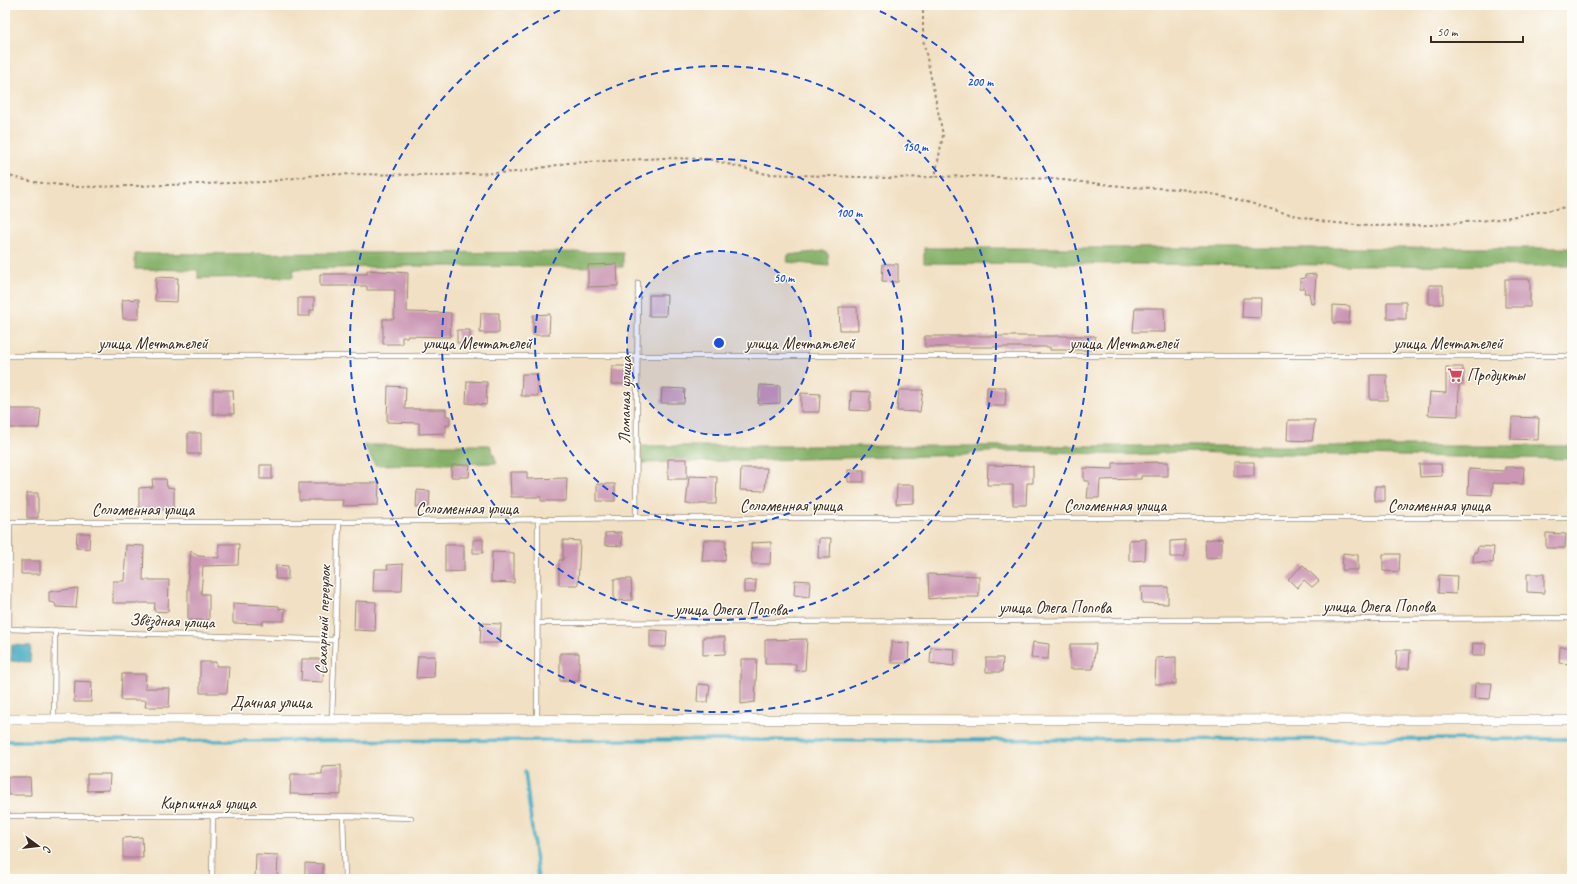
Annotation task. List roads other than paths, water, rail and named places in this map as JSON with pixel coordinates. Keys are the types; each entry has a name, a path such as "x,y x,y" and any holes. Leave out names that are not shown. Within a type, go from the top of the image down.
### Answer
{"street":[{"name":"Дачная улица","path":"5,719 537,718 1572,720"}],"lane":[{"name":"Ломаная улица","path":"636,518 638,283"},
{"name":"улица Мечтателей","path":"5,356 1572,356"},
{"name":"Соломенная улица","path":"9,629 10,522 339,522 636,518 1572,518"},
{"path":"537,718 538,520"},
{"name":"Сахарный переулок","path":"332,718 339,522"},
{"name":"улица Олега Попова","path":"537,623 1572,618"},
{"name":"Звёздная улица","path":"9,629 335,640"},
{"path":"54,718 55,630"},
{"name":"Кирпичная улица","path":"5,816 343,816 411,818"},
{"path":"212,879 213,816"},
{"path":"343,816 345,879"}],"water":[{"path":"12,645 31,646 30,662 11,661"}],"waterway":[{"path":"5,741 1572,739"},
{"path":"525,771 538,879"}],"place":[{"name":"Продукты","path":"1455,375"}]}
